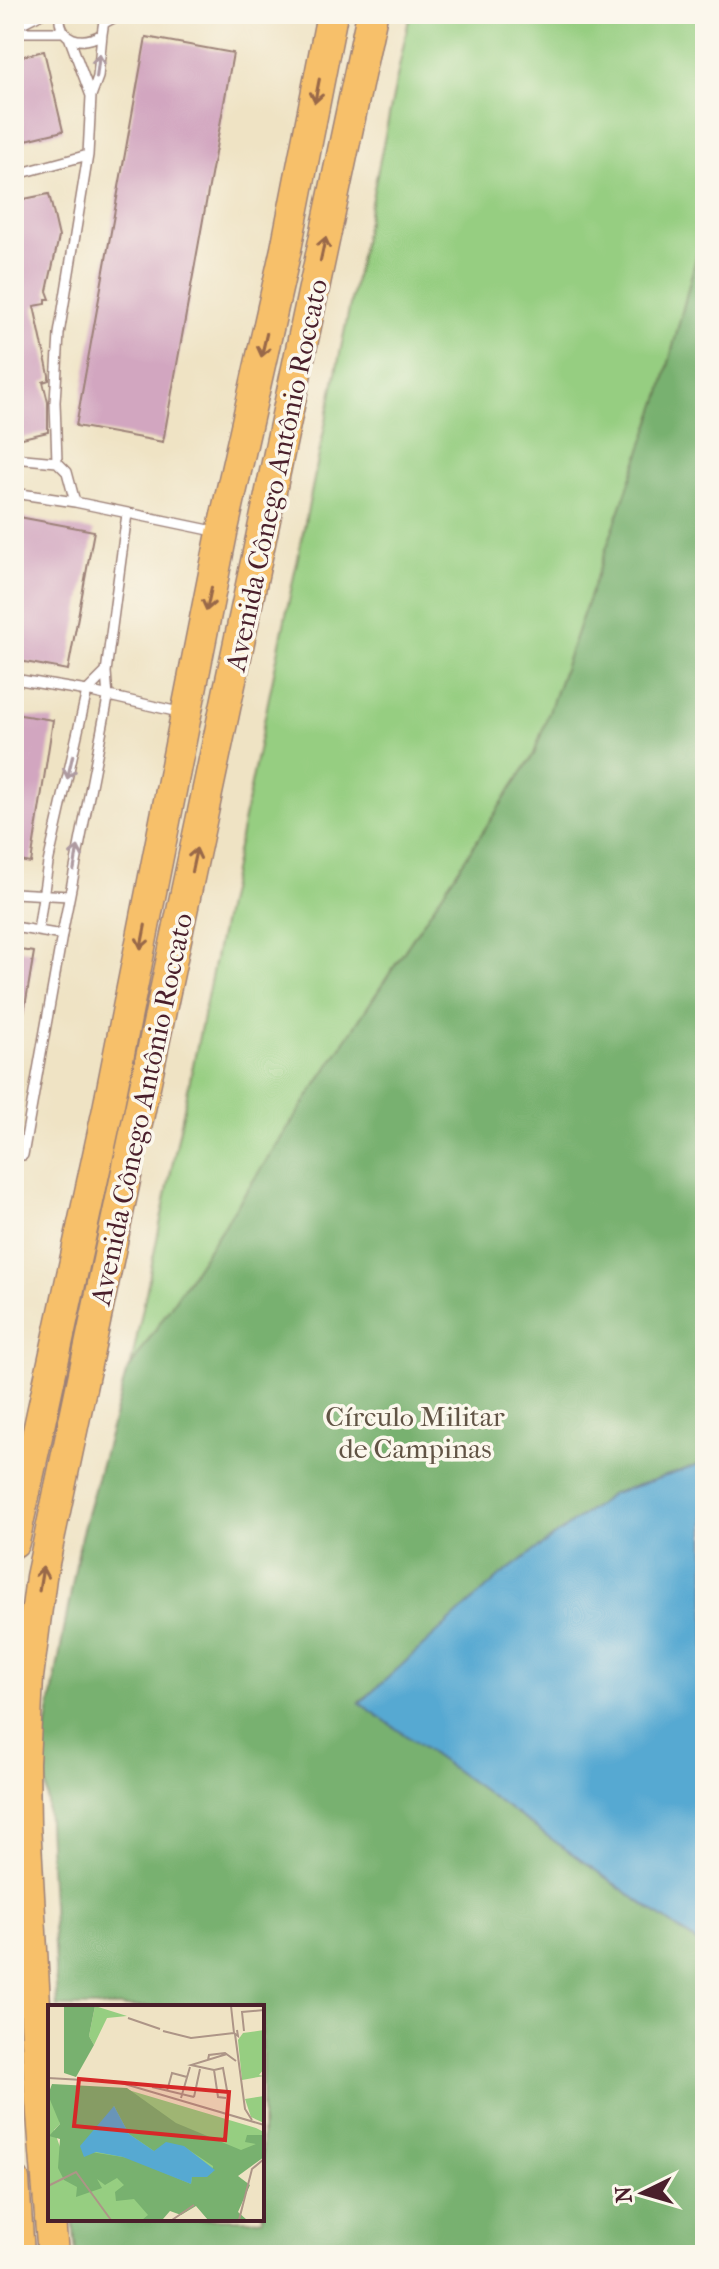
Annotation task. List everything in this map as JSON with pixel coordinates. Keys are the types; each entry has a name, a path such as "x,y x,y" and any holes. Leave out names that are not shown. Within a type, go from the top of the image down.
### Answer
{"main road":[{"name":"Avenida Cônego Antônio Roccato","path":"14,1542 108,1109 222,533 286,249 332,14"},
{"name":"Avenida Cônego Antônio Roccato","path":"48,2191 24,1794 28,1677 41,1577 372,14"},
{"path":"14,2180 19,2255"},
{"name":"Avenida Cônego Antônio Roccato","path":"50,2221 53,2255"}],"lane":[{"path":"14,29 40,14"},
{"path":"60,14 61,25 91,96"},
{"path":"57,462 55,402 59,334 88,155 91,96 98,77 106,18 121,14"},
{"path":"14,29 66,34 84,42 102,34"},
{"path":"14,175 88,155"},
{"path":"14,458 57,462 67,472 75,502"},
{"path":"14,493 75,502 222,533"},
{"path":"23,1155 108,698 106,672 127,514"},
{"path":"38,931 87,691 106,672"},
{"path":"14,679 87,691 185,714"},
{"path":"14,893 69,896"},
{"path":"14,927 62,935"}],"green space":[{"name":"Círculo Militar de Campinas","path":"410,14 705,14 705,2007 91,1559"},
{"path":"705,223 705,1463 612,1494 360,1702 705,1948 705,2255 76,2255 73,2221 264,2221 264,2005 57,2005 44,1741 81,1536 126,1374 534,754 661,393"}],"water":[{"path":"705,1463 705,1948 360,1703 501,1575 612,1494"}],"building":[{"path":"146,37 233,53 163,442 76,426"},
{"path":"44,51 63,131 14,143 14,58"},
{"path":"49,194 59,237 47,291 50,299 46,299 46,304 34,306 49,375 49,380 43,382 48,402 48,432 14,440 14,201"},
{"path":"14,516 94,531 68,670 14,660"},
{"path":"14,714 53,720 31,863 14,860"},
{"path":"14,949 34,952 24,1013 14,1013"}]}
